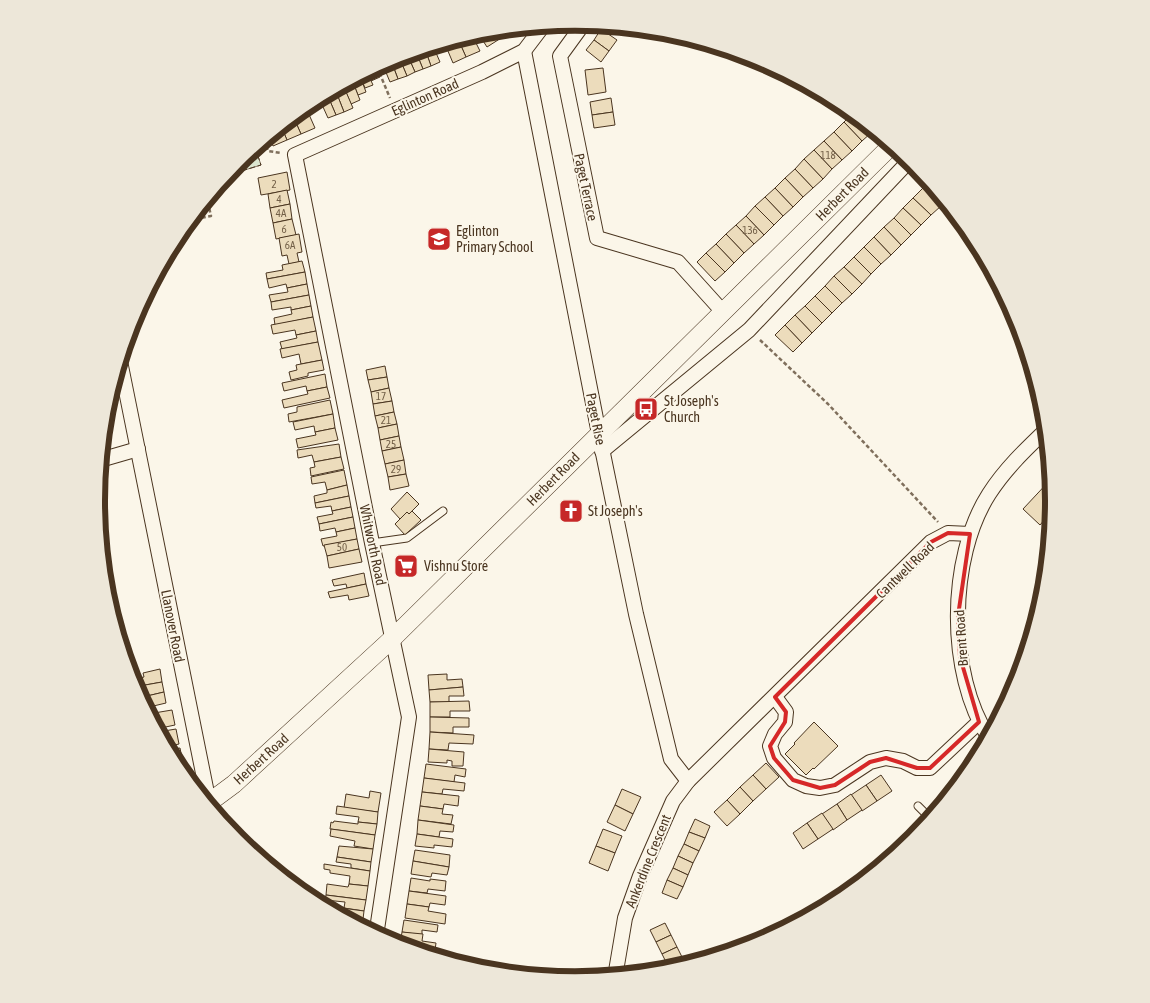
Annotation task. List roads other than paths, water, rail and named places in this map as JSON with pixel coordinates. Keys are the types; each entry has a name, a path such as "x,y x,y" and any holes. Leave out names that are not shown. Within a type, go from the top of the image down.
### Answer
{"street":[{"name":"Paget Terrace","path":"578,31 560,56 597,238 678,262 723,312"},
{"name":"Eglinton Road","path":"295,155 524,51 538,33"},
{"name":"Paget Rise","path":"524,51 636,614 671,759 688,781"},
{"name":"Herbert Road","path":"212,800 234,784 601,442 723,312 887,150"},
{"name":"Whitworth Road","path":"295,155 372,543 409,717 377,928"},
{"name":"Herbert Road","path":"601,442 749,330 905,166"},
{"name":"Llanover Road","path":"123,374 206,793"},
{"path":"970,534 988,495 1011,464 1040,435"},
{"path":"107,458 138,449"},
{"name":"Cantwell Road","path":"688,781 931,542 948,532 970,534"},
{"name":"Brent Road","path":"970,534 962,571 958,616 960,657 968,690 979,722 985,732"},
{"path":"775,697 786,712 785,722 775,734 770,746 774,758 793,780 806,786 820,788 836,785 870,762 886,758 903,761 917,768 930,768 979,722"},
{"name":"Ankerdine Crescent","path":"616,970 625,918 640,876 672,801 688,781"}],"lane":[{"path":"372,543 407,538 443,510"},
{"path":"918,806 927,814"}],"place":[{"name":"Eglinton Primary School","path":"439,239"},
{"name":"St Joseph's Church","path":"646,409"},
{"name":"St Joseph's","path":"571,511"},
{"name":"Vishnu Store","path":"406,566"}]}
